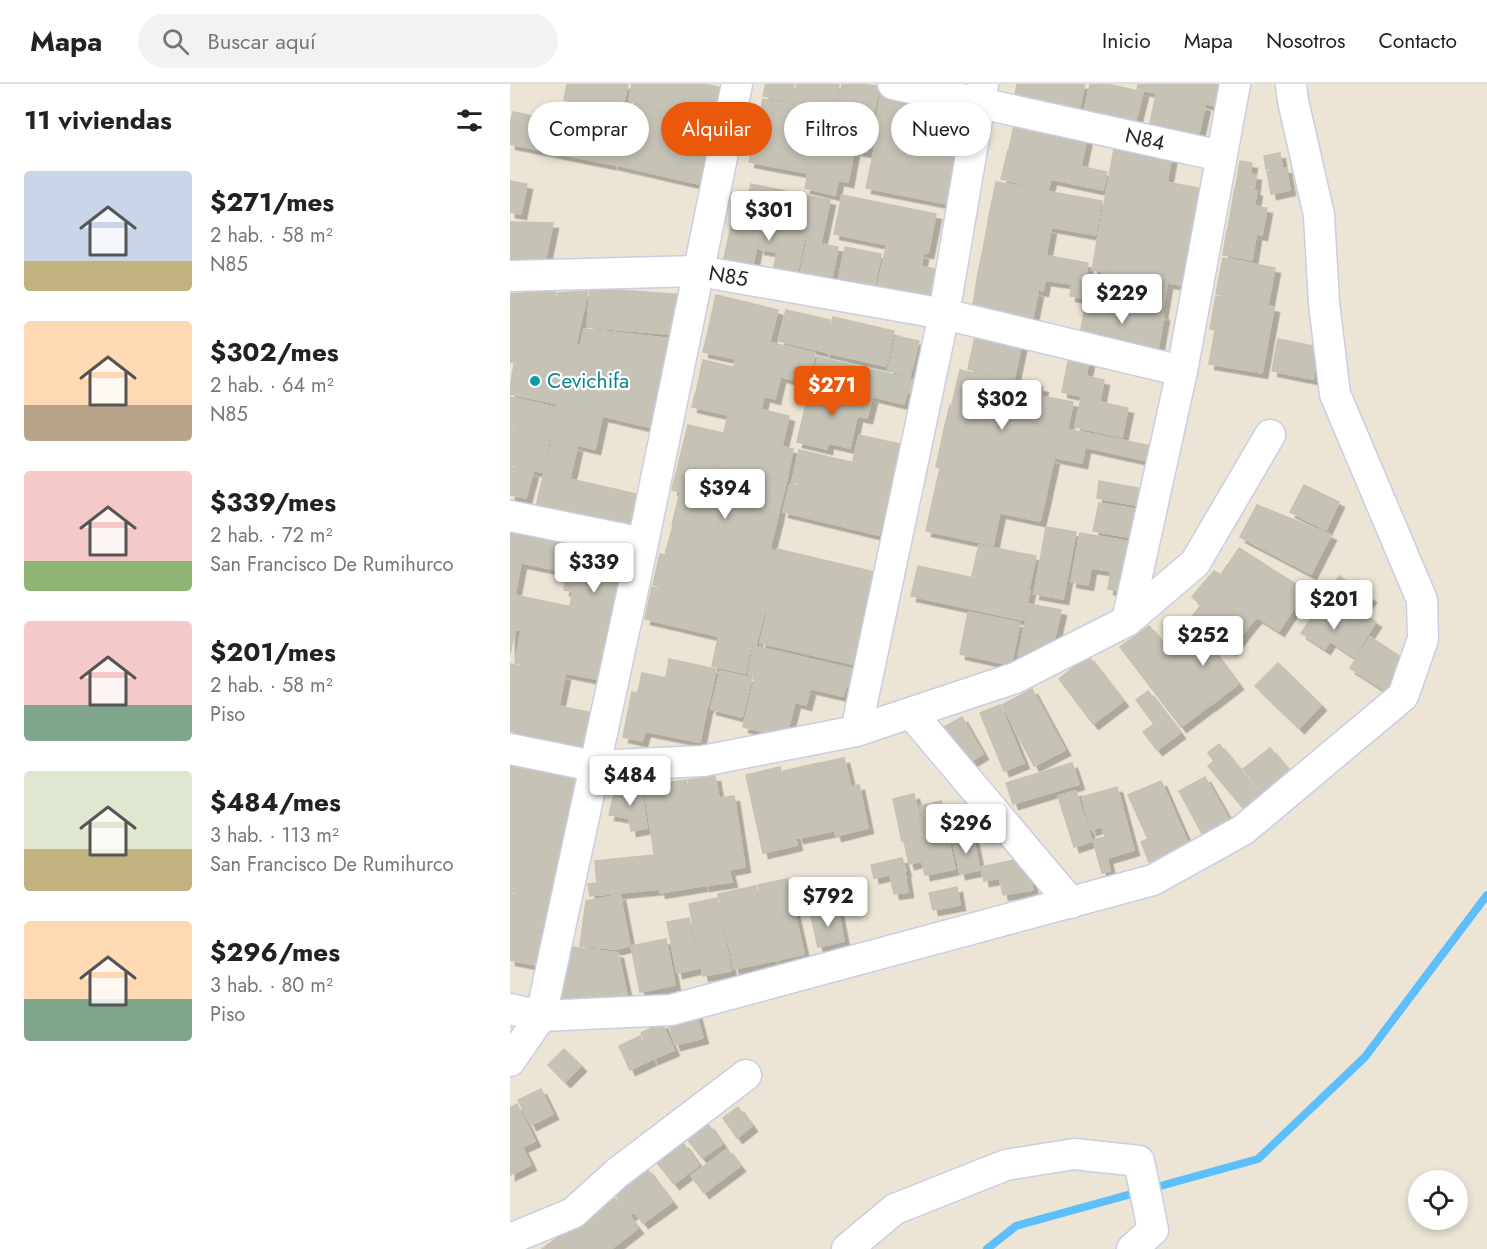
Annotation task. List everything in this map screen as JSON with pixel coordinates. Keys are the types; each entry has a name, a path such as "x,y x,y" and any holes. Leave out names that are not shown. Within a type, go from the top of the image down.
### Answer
{"street":[{"path":"510,1061 541,1016 643,543 737,84"},
{"name":"N84","path":"893,84 981,94 1221,156"},
{"path":"1127,621 1182,371 1235,84"},
{"path":"510,1009 541,1016 671,1010 1153,880 1244,830 1402,696 1423,639 1422,600 1335,394 1324,303 1319,216 1291,84"},
{"path":"856,731 944,314 981,94"},
{"name":"N85","path":"510,276 699,271 944,314 1182,371"},
{"path":"510,749 594,766 703,760 856,731 1015,678 1127,621 1195,563 1270,435"},
{"path":"510,516 643,543"},
{"path":"911,713 1071,903"},
{"path":"510,1239 573,1213 617,1173 746,1075"},
{"path":"847,1249 895,1209 1006,1166 1074,1154 1139,1161 1143,1239"}],"building":[{"path":"567,84 628,84 624,102 564,100"},
{"path":"632,84 705,84 731,90 728,102 661,102 661,108 649,105 649,102 629,101"},
{"path":"766,84 794,84 791,102 763,96"},
{"path":"797,84 839,84 836,102 793,102"},
{"path":"842,84 865,84 879,87 876,102 838,102"},
{"path":"1017,84 1085,84 1079,110 1015,96"},
{"path":"1090,84 1107,84 1143,92 1135,124 1084,112"},
{"path":"1138,84 1222,84 1217,106 1137,89"},
{"path":"882,88 921,96 920,102 891,102 891,123 879,121"},
{"path":"1156,95 1205,106 1198,137 1149,127"},
{"path":"923,96 949,101 949,102 922,102"},
{"path":"763,99 784,103 784,134 772,132 772,102 762,102"},
{"path":"649,108 661,111 661,156 715,156 708,186 612,164 614,156 649,156"},
{"path":"513,112 528,115 528,148 510,144"},
{"path":"1016,117 1088,133 1081,165 1009,149"},
{"path":"880,123 891,125 891,156 955,156 954,161 958,162 949,204 866,188 873,156 879,156"},
{"path":"772,134 784,137 784,156 853,156 848,182 838,180 835,195 805,188 808,173 749,162 750,156 772,156"},
{"path":"1116,138 1173,148 1167,182 1110,171"},
{"path":"1008,150 1107,172 1103,190 1051,179 1048,190 1001,179"},
{"path":"1280,153 1282,167 1266,169 1264,156"},
{"path":"570,156 612,156 610,164"},
{"path":"1240,161 1252,163 1250,174 1256,175 1254,190 1236,186"},
{"path":"1286,168 1290,190 1271,194 1267,171"},
{"path":"1110,172 1210,190 1204,222 1104,204"},
{"path":"510,181 527,184 521,214 510,212"},
{"path":"996,182 1102,201 1095,235 989,216"},
{"path":"751,184 830,200 821,242 742,226"},
{"path":"1235,187 1257,191 1254,206 1267,208 1262,235 1228,229"},
{"path":"842,195 936,214 928,253 834,234"},
{"path":"1104,205 1204,223 1198,253 1098,235"},
{"path":"989,217 1051,229 1046,255 984,244"},
{"path":"510,222 553,223 545,262 510,263"},
{"path":"731,226 760,232 753,264 724,258"},
{"path":"1227,230 1256,235 1252,260 1223,255"},
{"path":"762,232 779,235 775,252 759,249"},
{"path":"781,235 804,240 797,275 773,271"},
{"path":"1098,235 1198,254 1192,287 1092,270"},
{"path":"807,241 838,247 831,281 800,275"},
{"path":"984,244 1088,263 1082,298 1070,296 1072,284 1045,280 1043,291 977,279"},
{"path":"845,247 881,254 874,289 838,282"},
{"path":"886,247 923,254 921,266 944,271 938,302 877,290"},
{"path":"1223,258 1275,268 1268,304 1216,294"},
{"path":"1103,272 1167,284 1162,314 1097,302"},
{"path":"977,280 1038,292 1032,322 972,311"},
{"path":"590,288 684,295 680,335 587,327"},
{"path":"588,291 576,343 549,337 558,293"},
{"path":"536,292 531,333 510,329 511,294"},
{"path":"536,292 556,292 548,337 532,333"},
{"path":"716,295 778,310 770,341 709,327"},
{"path":"1216,296 1274,307 1268,340 1210,329"},
{"path":"1086,301 1164,316 1158,349 1080,335"},
{"path":"786,310 830,320 822,351 779,341"},
{"path":"833,317 894,331 886,366 824,352"},
{"path":"709,328 815,353 808,383 734,366 736,359 703,352"},
{"path":"584,329 681,340 675,365 581,344"},
{"path":"510,330 568,343 560,374 510,362"},
{"path":"1215,331 1268,341 1262,373 1209,364"},
{"path":"976,332 1022,342 1014,379 968,369"},
{"path":"896,336 919,341 910,376 888,370"},
{"path":"1278,339 1319,347 1313,379 1272,371"},
{"path":"570,343 667,365 660,395 563,373"},
{"path":"818,357 921,381 918,394 907,392 904,404 812,382"},
{"path":"1069,357 1089,361 1086,376 1104,380 1100,400 1062,392"},
{"path":"703,360 780,378 775,399 764,396 761,409 696,393"},
{"name":"Cevichifa","path":"514,365 560,375 554,403 510,394"},
{"path":"960,370 1043,387 1041,396 1073,402 1068,428 952,404"},
{"path":"562,375 665,398 658,429 556,405"},
{"path":"811,384 872,398 867,418 857,416 850,448 828,443 827,449 797,442"},
{"path":"695,394 789,416 782,446 724,432 728,415 692,407"},
{"path":"510,397 558,408 552,435 510,425"},
{"path":"1081,398 1128,408 1122,437 1075,427"},
{"path":"950,405 1061,428 1055,457 943,434"},
{"path":"559,408 602,417 595,449 552,439"},
{"path":"688,425 793,449 786,483 680,458"},
{"path":"510,427 550,436 542,472 510,465"},
{"path":"1062,428 1156,447 1153,462 1085,447 1082,463 1056,458"},
{"path":"859,435 904,445 898,471 853,461"},
{"path":"943,435 1054,459 1047,490 936,467"},
{"path":"552,441 577,447 570,478 544,472"},
{"path":"799,450 898,473 890,505 792,482"},
{"path":"680,458 786,483 778,515 672,490"},
{"path":"510,467 533,472 526,498 510,495"},
{"path":"940,469 1047,491 1040,521 933,499"},
{"path":"544,473 645,496 638,527 604,519 603,522 536,507"},
{"path":"1099,481 1149,490 1146,507 1097,498"},
{"path":"790,484 886,506 879,535 783,512"},
{"path":"1304,485 1339,502 1326,530 1290,512"},
{"path":"680,493 778,516 770,548 672,525"},
{"path":"933,499 1000,512 993,545 926,531"},
{"path":"1099,503 1145,511 1140,539 1093,531"},
{"path":"1257,505 1331,535 1311,574 1240,537"},
{"path":"510,526 529,530 522,563 510,560"},
{"path":"673,526 774,550 768,578 665,555"},
{"path":"1046,527 1076,532 1063,599 1034,594"},
{"path":"529,530 569,538 562,571 522,563"},
{"path":"1080,533 1137,543 1128,592 1108,589 1111,571 1091,568 1088,585 1071,582"},
{"path":"570,538 631,550 624,583 563,571"},
{"path":"979,545 1036,556 1029,588 972,576"},
{"path":"1239,548 1305,590 1294,607 1228,565"},
{"path":"777,549 883,574 876,604 770,579"},
{"path":"660,554 764,578 756,609 653,585"},
{"path":"510,561 521,563 515,594 510,593"},
{"path":"1227,565 1294,608 1279,631 1257,617 1251,624 1202,585 1214,571 1221,575"},
{"path":"918,566 1030,590 1023,620 911,596"},
{"path":"568,573 622,584 616,615 570,605 573,591 564,590"},
{"path":"1339,576 1371,597 1361,612 1376,622 1369,633 1321,603"},
{"path":"765,579 876,605 868,636 758,610"},
{"path":"1201,586 1250,625 1231,650 1191,618 1201,605 1192,597"},
{"path":"652,587 764,613 756,645 645,619"},
{"path":"510,594 615,616 608,649 510,628"},
{"path":"1029,604 1061,610 1051,655 1016,666"},
{"path":"1321,604 1368,634 1354,657 1330,641 1325,649 1301,633"},
{"path":"968,612 1020,623 1011,665 960,654"},
{"path":"767,614 864,637 857,665 760,643"},
{"path":"1149,626 1210,705 1181,727 1120,647"},
{"path":"1196,628 1238,684 1211,705 1169,650"},
{"path":"510,629 515,630 510,654"},
{"path":"521,632 607,650 601,680 515,663"},
{"path":"1370,637 1407,661 1387,692 1350,668"},
{"path":"718,638 751,646 745,673 712,666"},
{"path":"754,646 857,670 853,688 846,686 843,696 748,674"},
{"path":"1088,656 1123,701 1093,724 1059,679"},
{"path":"669,659 716,669 708,707 638,692 642,673 666,678"},
{"path":"1278,663 1321,705 1299,728 1255,686"},
{"path":"511,664 565,675 559,705 510,695"},
{"path":"720,671 752,678 742,717 711,709"},
{"path":"755,678 810,690 806,705 795,702 786,737 743,727"},
{"path":"1032,689 1065,750 1034,766 1002,705"},
{"path":"1148,691 1180,733 1157,750 1143,732 1154,724 1136,700"},
{"path":"632,692 707,707 700,742 645,731 642,741 623,737"},
{"path":"510,696 544,703 537,737 510,731"},
{"path":"545,703 593,713 586,747 538,737"},
{"path":"1000,705 1024,763 1004,771 980,713"},
{"path":"962,717 983,754 966,764 944,727"},
{"path":"1219,744 1264,799 1247,813 1208,766 1214,761 1208,753"},
{"path":"1270,748 1294,777 1267,799 1243,769"},
{"path":"844,758 851,787 859,785 868,828 836,836 820,763"},
{"path":"510,759 530,763 524,793 510,790"},
{"path":"531,763 587,774 582,803 526,793"},
{"path":"819,763 833,831 798,838 783,771"},
{"path":"1072,763 1079,784 1013,804 1006,783"},
{"path":"780,767 797,845 763,853 746,775"},
{"path":"715,776 719,798 734,796 745,867 729,870 732,882 704,886 688,780"},
{"path":"1205,777 1233,826 1206,841 1179,791"},
{"path":"686,780 702,886 660,893 644,786"},
{"path":"1161,781 1189,845 1149,862 1141,842 1148,839 1128,795"},
{"path":"641,786 647,828 631,831 629,818 609,815 615,791"},
{"path":"1117,787 1134,850 1107,858 1110,871 1102,873 1093,840 1105,837 1102,826 1091,830 1082,797"},
{"path":"510,791 577,804 570,835 510,824"},
{"path":"1076,791 1092,841 1074,847 1058,796"},
{"path":"914,794 924,836 902,841 893,799"},
{"path":"941,801 947,829 926,834 920,806"},
{"path":"510,825 570,837 563,870 510,860"},
{"path":"947,832 955,869 925,875 922,861 909,864 904,841"},
{"path":"973,837 980,870 960,874 953,841"},
{"path":"654,855 658,889 590,896 588,884 597,883 595,861"},
{"path":"902,858 906,871 874,878 871,865"},
{"path":"1014,860 1024,873 984,881 981,867"},
{"path":"510,861 563,871 557,901 510,892"},
{"path":"905,873 908,892 894,894 890,876"},
{"path":"1029,874 1033,890 1003,895 1000,880"},
{"path":"787,879 804,954 774,961 758,885"},
{"path":"756,886 772,961 734,969 718,894"},
{"path":"957,887 960,905 933,910 929,893"},
{"path":"510,894 559,903 553,934 510,926"},
{"path":"620,895 630,946 617,949 580,946 586,901"},
{"path":"717,898 731,971 703,976 689,904"},
{"path":"838,910 844,941 818,947 811,916"},
{"path":"689,918 699,968 677,973 667,922"},
{"path":"510,927 553,935 546,967 510,960"},
{"path":"666,939 675,985 640,992 631,946"},
{"path":"571,947 618,953 628,1000 561,1002"},
{"path":"695,1009 703,1038 675,1045 667,1016"},
{"path":"662,1023 674,1050 653,1059 641,1033"},
{"path":"640,1036 651,1060 630,1070 619,1046"},
{"path":"564,1049 581,1066 565,1082 548,1065"},
{"path":"541,1089 553,1114 531,1125 518,1100"},
{"path":"517,1104 535,1141 522,1147 531,1165 510,1175 510,1108"},
{"path":"738,1107 752,1126 737,1138 723,1118"},
{"path":"708,1124 722,1144 702,1158 687,1139"},
{"path":"683,1143 699,1165 674,1184 657,1163"},
{"path":"727,1149 740,1166 704,1193 691,1176"},
{"path":"646,1168 672,1202 643,1223 634,1212 630,1215 614,1193"},
{"path":"613,1196 638,1228 611,1249 598,1249 578,1223"},
{"path":"577,1223 597,1249 542,1249"}],"waterway":[{"path":"987,1249 1016,1226 1258,1159 1365,1057 1487,895"}],"place":[{"name":"Cevichifa","path":"535,381"}]}
